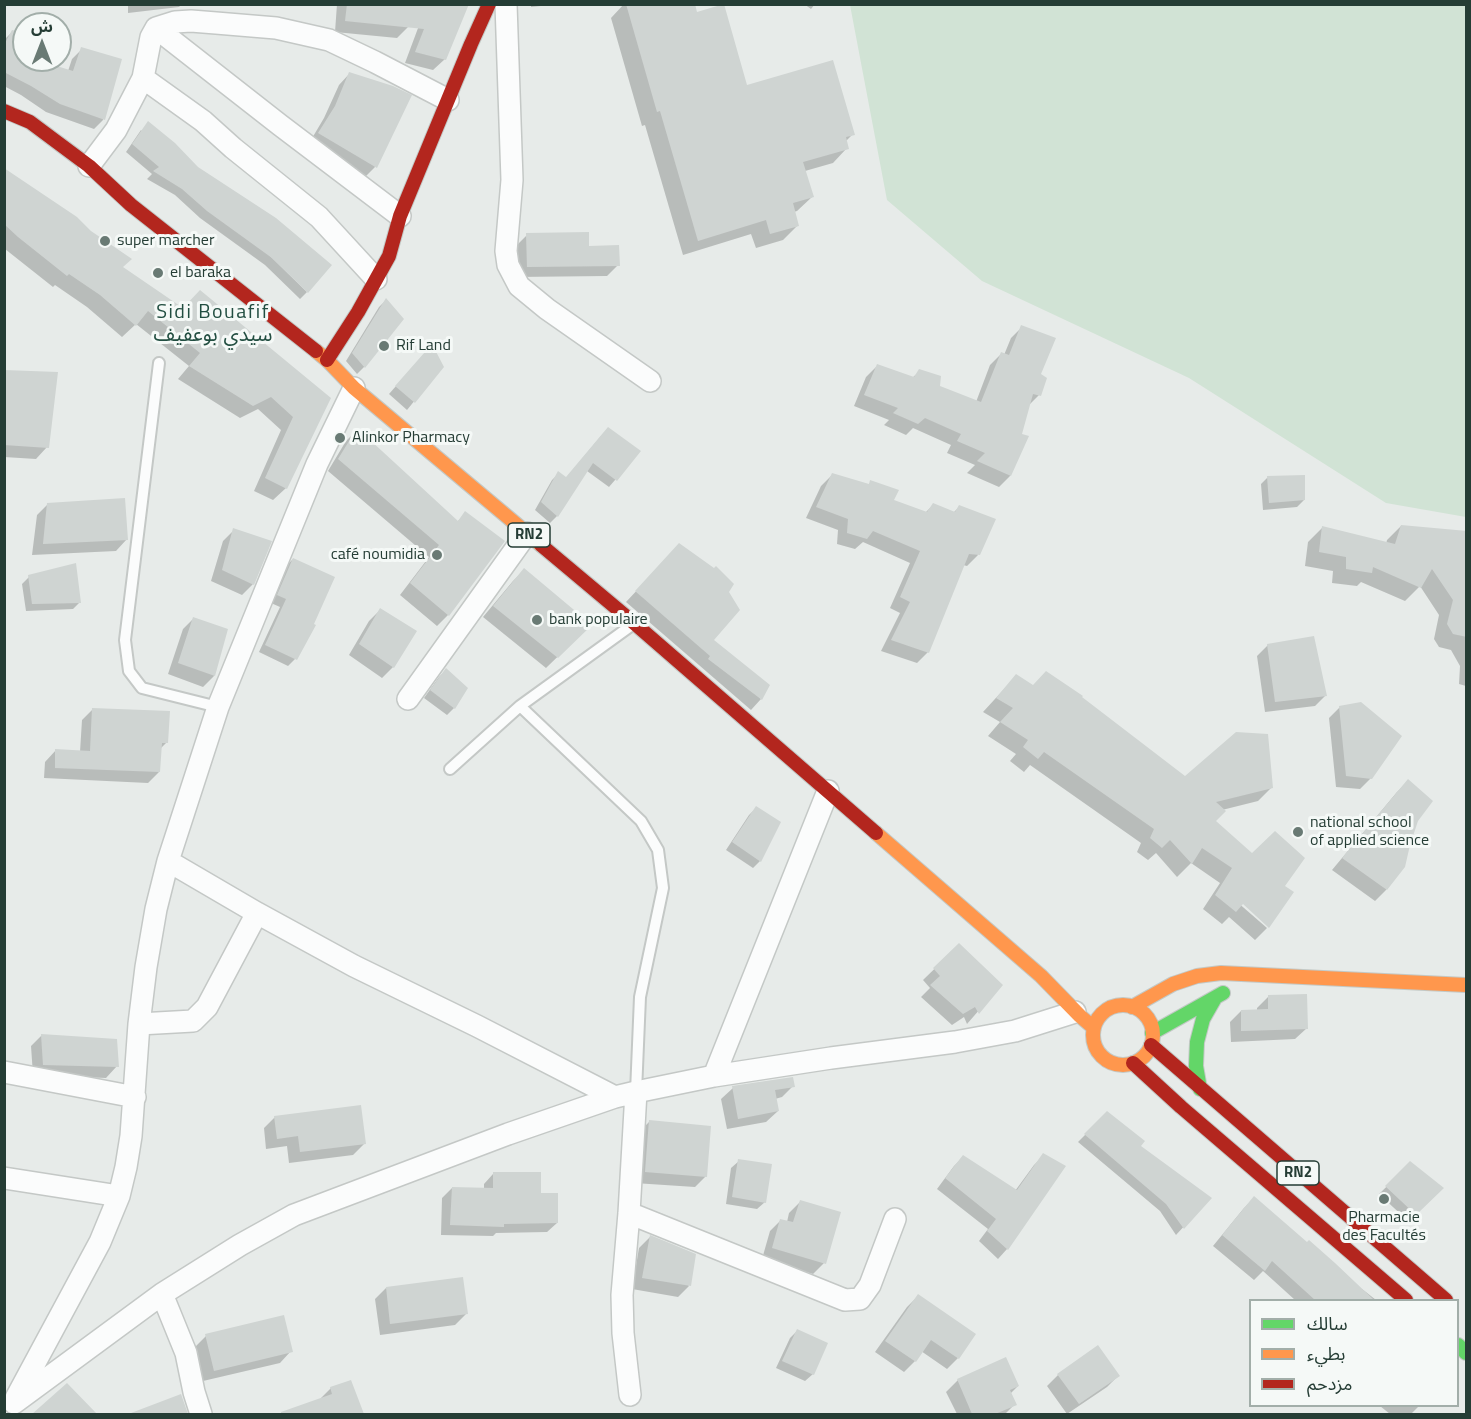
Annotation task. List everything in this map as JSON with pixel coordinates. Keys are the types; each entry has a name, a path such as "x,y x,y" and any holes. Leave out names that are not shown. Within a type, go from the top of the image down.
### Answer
{"main road":[{"path":"327,360 358,312 388,256 400,216 489,4"},
{"name":"RN2","path":"4,111 30,122 89,166 131,205 327,360 354,388 634,623 1041,976 1075,1012 1094,1028"},
{"path":"1253,975 1152,1039 1147,1053 1132,1063 1122,1065 1112,1063 1096,1049 1093,1039 1094,1028 1105,1006 1132,1007 1173,984 1197,976 1221,973 1467,985"},
{"name":"RN2","path":"1041,976 1071,990"},
{"path":"1200,1089 1196,1066 1197,1042 1203,1019 1215,998"},
{"name":"RN2","path":"1132,1007 1140,1011 1151,1024 1152,1039 1200,1089 1445,1299"},
{"name":"RN2","path":"1132,1063 1406,1299"}],"street":[{"path":"506,4 512,180 506,251 508,265 519,286 547,309 650,381"},
{"path":"89,166 116,130 143,78 151,37 156,28 175,22 191,21 276,28 329,40 448,100"},
{"path":"156,28 400,216"},
{"path":"143,78 203,121 319,217 376,279"},
{"path":"11,1409 100,1242 119,1196 131,1136 139,1024 156,909 168,861 218,707 317,464 354,388"},
{"path":"408,699 527,533"},
{"path":"714,1076 828,791"},
{"path":"168,861 354,966 477,1026 626,1094"},
{"path":"139,1024 193,1021 207,1007 257,913"},
{"path":"11,1409 162,1294 240,1245 294,1215 508,1134 626,1094 714,1076 955,1042 1015,1031 1075,1012"},
{"path":"4,1072 135,1097"},
{"path":"626,1094 629,1213 622,1295 623,1333 630,1395"},
{"path":"4,1178 119,1196"},
{"path":"629,1213 845,1300 860,1299 870,1285 895,1219"},
{"path":"162,1294 186,1353 201,1414"}],"lane":[{"path":"159,363 125,640 129,671 142,688 218,707"},
{"path":"450,769 520,706 634,623"},
{"path":"520,706 641,821 658,849 663,888 640,997 626,1094"}],"green space":[{"path":"850,5 1466,5 1466,517 1386,503 1189,378 982,281 887,200"}],"building":[{"path":"347,4 469,4 446,60 415,52 424,29 345,21"},
{"path":"626,4 695,4 697,12 724,4 747,85 833,60 855,135 846,137 849,149 803,162 814,197 793,203 799,226 770,234 766,220 698,241"},
{"path":"12,30 12,72 72,72 81,47 122,59 105,120 60,104 4,72 4,45"},
{"path":"349,72 393,86 412,95 377,168 318,133 335,106"},
{"path":"148,121 175,143 198,167 276,218 332,265 308,293 272,258 207,211 182,189 153,171 159,167 132,144"},
{"path":"4,168 77,217 91,231 132,259 123,267 183,308 200,290 331,398 287,489 265,478 293,417 271,397 253,406 189,366 200,353 148,311 136,326 100,295 69,274 67,276 18,237 4,224"},
{"path":"589,232 589,246 619,245 620,266 527,267 526,233"},
{"path":"386,298 404,319 365,368 352,353"},
{"path":"1021,325 1056,338 1041,374 1047,378 1041,396 1033,394 1022,434 1029,436 1011,476 977,461 985,453 957,441 961,434 925,418 918,424 893,413 898,408 864,395 877,364 914,377 919,369 941,376 940,386 981,402 1001,352 1009,355"},
{"path":"432,344 444,367 415,403 395,386"},
{"path":"4,370 58,372 49,448 4,445"},
{"path":"608,427 641,451 617,481 593,463 558,517 541,502 558,471 566,477"},
{"path":"357,428 458,521 465,511 505,541 449,616 410,583 439,545 338,459"},
{"path":"832,473 869,484 870,480 899,490 894,500 927,512 933,503 955,512 959,505 996,519 980,555 969,554 929,653 891,640 910,602 900,597 920,551 873,531 867,539 847,533 848,519 816,507"},
{"path":"1305,475 1305,500 1269,503 1267,476"},
{"path":"125,498 128,540 43,544 47,503"},
{"path":"1401,525 1467,531 1467,637 1453,634 1447,624 1453,600 1432,569 1421,588 1373,567 1372,573 1346,569 1346,557 1319,552 1322,526 1395,544"},
{"path":"233,528 272,541 254,585 222,570"},
{"path":"679,543 714,568 716,566 734,584 729,592 740,610 714,640 770,685 762,700 708,659 710,656 635,591"},
{"path":"293,558 335,577 314,624 316,625 297,660 265,645 286,599 277,595"},
{"path":"76,563 81,603 32,604 28,575"},
{"path":"524,568 592,625 558,658 493,606"},
{"path":"380,608 417,631 394,668 359,644"},
{"path":"193,617 228,629 215,676 178,663"},
{"path":"1314,636 1327,696 1275,702 1267,644"},
{"path":"446,668 468,688 455,709 430,690"},
{"path":"1046,671 1083,696 1185,776 1236,732 1268,734 1273,788 1216,802 1226,811 1216,821 1252,853 1275,831 1305,858 1285,886 1294,892 1269,928 1243,904 1236,912 1215,895 1232,868 1202,848 1192,864 1170,840 1162,848 1150,838 1154,829 1044,752 1038,759 1023,747 1028,740 1000,722 1013,708 996,698 1016,674 1033,685"},
{"path":"1361,702 1402,736 1372,779 1346,776 1339,706"},
{"path":"92,708 170,711 168,743 162,743 160,772 55,768 55,749 90,751"},
{"path":"1408,779 1433,801 1418,821 1405,867 1387,890 1342,858"},
{"path":"756,806 781,822 761,862 732,842"},
{"path":"959,943 1003,985 979,1014 975,1007 963,1014 930,985 940,976 933,968"},
{"path":"1307,994 1308,1029 1241,1031 1241,1010 1268,1009 1268,995"},
{"path":"41,1034 117,1039 119,1067 43,1065"},
{"path":"793,1077 795,1087 775,1090 779,1111 738,1119 732,1086"},
{"path":"361,1105 366,1144 300,1152 298,1136 277,1139 274,1116"},
{"path":"1107,1111 1145,1141 1141,1146 1212,1198 1184,1229 1166,1204 1084,1134"},
{"path":"649,1120 711,1126 707,1177 645,1172"},
{"path":"1043,1153 1066,1166 1008,1250 987,1231 996,1219 945,1178 963,1155 1017,1190"},
{"path":"738,1159 772,1164 766,1203 732,1197"},
{"path":"1410,1161 1444,1188 1416,1215 1385,1186"},
{"path":"493,1172 541,1172 541,1193 558,1193 558,1223 504,1224 504,1227 450,1225 452,1187 493,1188"},
{"path":"1254,1196 1307,1242 1309,1240 1373,1299 1314,1299 1272,1261 1265,1271 1222,1235"},
{"path":"800,1200 841,1212 826,1264 772,1248 780,1219 793,1222"},
{"path":"650,1235 696,1254 691,1286 642,1278"},
{"path":"463,1277 468,1314 390,1324 386,1287"},
{"path":"918,1294 976,1334 959,1359 931,1340 916,1362 885,1341"},
{"path":"284,1315 293,1352 214,1371 205,1334"},
{"path":"797,1329 828,1343 814,1375 782,1361"},
{"path":"1098,1345 1120,1376 1079,1404 1057,1374"},
{"path":"1006,1357 1019,1386 1010,1390 1017,1405 995,1414 972,1414 957,1379"},
{"path":"351,1380 364,1414 281,1414 281,1412 332,1394 330,1387"},
{"path":"67,1383 97,1414 32,1414"},
{"path":"181,1394 188,1414 131,1414 131,1413"}],"traffic: fast":[{"path":"1152,1033 1223,993"},
{"path":"1200,1089 1196,1066 1197,1042 1203,1019 1215,998"},
{"path":"1459,1346 1466,1353"}],"traffic: slow":[{"path":"316,351 354,388 541,545"},
{"path":"876,833 1041,976 1094,1028"},
{"path":"1132,1007 1173,984 1197,976 1221,973 1466,985"},
{"path":"1123,1005 1144,1014 1153,1035 1144,1056 1123,1065 1102,1056 1093,1035 1102,1014 1123,1005"}],"traffic: jam":[{"path":"327,360 358,312 389,256 400,216 489,4"},
{"path":"4,111 30,122 89,166 131,205 316,351"},
{"path":"541,545 876,833"},
{"path":"1151,1045 1445,1299"},
{"path":"1133,1063 1405,1299"}],"place":[{"name":"super marcher","path":"105,241"},
{"name":"el baraka","path":"158,273"},
{"name":"Rif Land","path":"384,346"},
{"name":"Alinkor Pharmacy","path":"340,438"},
{"name":"café noumidia","path":"437,555"},
{"name":"bank populaire","path":"537,620"},
{"name":"national school of applied science","path":"1298,832"},
{"name":"Pharmacie des Facultés","path":"1384,1199"}],"district":[{"name":"Sidi Bouafif سيدي بوعفيف","path":"213,324"}]}
